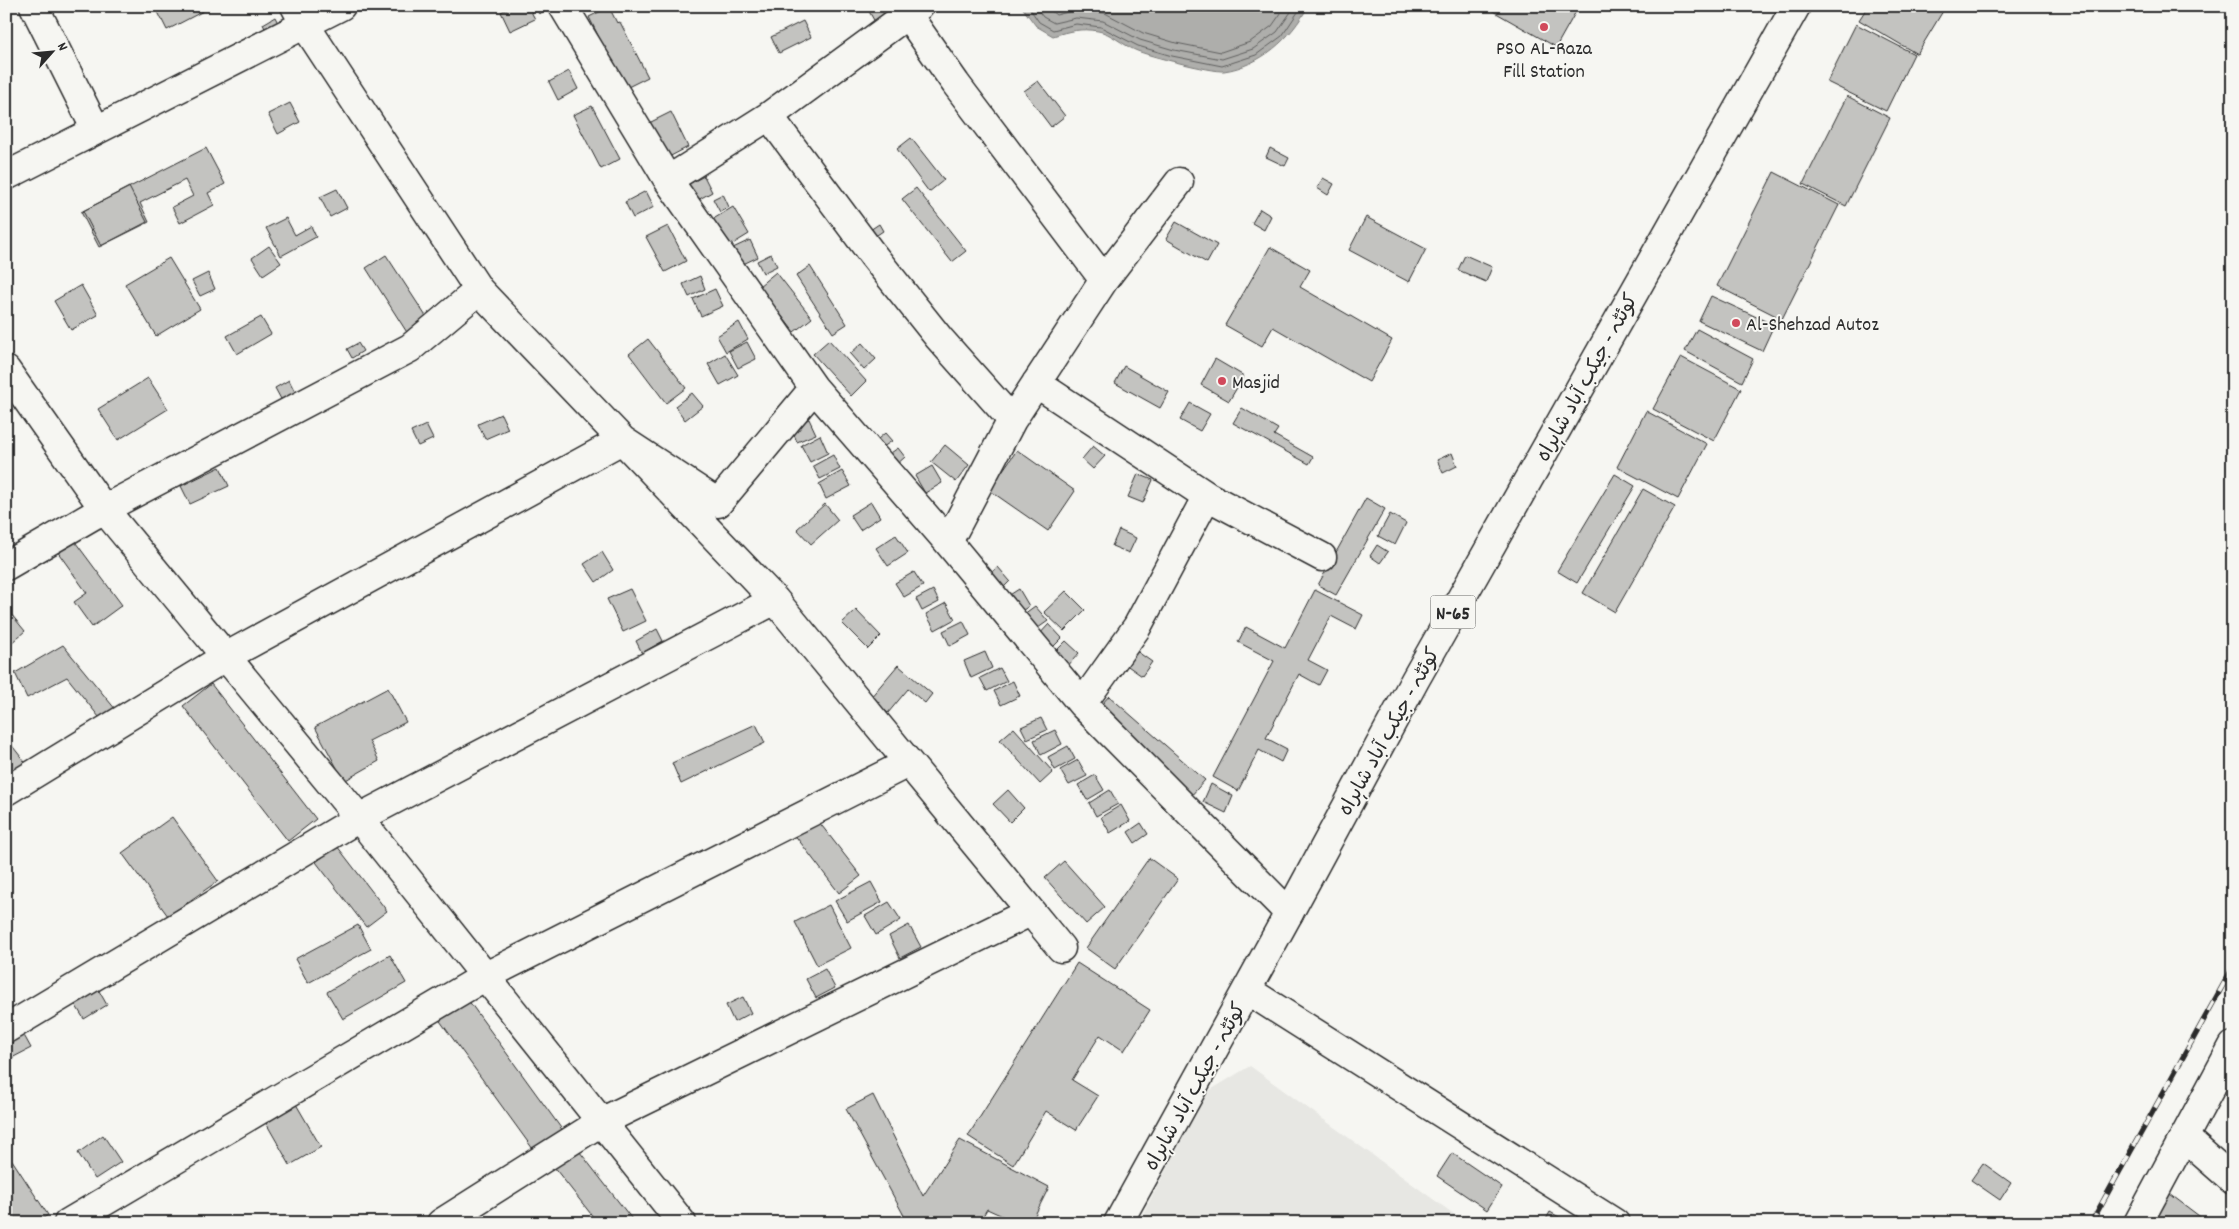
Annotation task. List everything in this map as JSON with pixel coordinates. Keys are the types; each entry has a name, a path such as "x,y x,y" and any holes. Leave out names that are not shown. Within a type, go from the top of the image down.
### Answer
{"main road":[{"path":"34,6 96,130"},
{"path":"6,176 96,130 300,16 341,6"},
{"path":"563,6 668,180 814,388 948,542 1082,704 1290,913"},
{"name":"کوئٹہ - جیکب آباد شاہراہ","path":"1118,1223 1290,913 1415,680 1796,6"},
{"path":"668,180 769,116 913,10 956,84 1104,280"},
{"path":"300,16 479,290 775,600 1061,948"},
{"path":"769,116 872,254 939,338 1012,420"},
{"path":"948,542 1012,420 1104,280 1179,182"},
{"path":"6,566 104,509 410,348 479,290"},
{"path":"6,370 104,509 359,818 682,1223"},
{"path":"1036,384 1208,496 1322,557"},
{"path":"622,440 718,503 814,388"},
{"path":"6,791 227,656 622,440"},
{"path":"1082,704 1137,627 1208,496"},
{"path":"6,1029 359,818 775,600"},
{"path":"68,1223 486,976 908,763"},
{"path":"441,1223 602,1122 1030,912"},
{"path":"1247,990 1615,1223"},
{"path":"2138,1223 2233,1046"},
{"path":"2184,1137 2233,1180"}],"shaded area":[{"path":"1250,1066 1466,1223 1138,1223 1207,1092"}],"water":[{"path":"1021,6 1308,6 1293,29 1274,49 1250,63 1237,68 1217,71 1142,53 1108,34 1098,31 1076,30 1053,36 1036,26"}],"building":[{"path":"155,6 213,6 167,30"},
{"path":"512,6 528,6 535,19 510,31 501,12"},
{"path":"535,6 544,6 546,10 539,14"},
{"path":"866,6 879,6 885,16 875,22"},
{"name":"PSO AL-Raza Fill Station","path":"1484,6 1579,6 1556,47"},
{"path":"1868,6 1946,6 1917,54 1859,20"},
{"path":"609,7 617,23 620,22 648,77 624,89 589,17"},
{"path":"275,17 279,25 266,31 263,24"},
{"path":"803,21 811,37 779,53 771,37"},
{"path":"1856,24 1914,54 1886,111 1827,82"},
{"path":"569,71 578,89 558,100 549,82"},
{"path":"1038,81 1065,116 1051,127 1024,91"},
{"path":"1847,96 1890,118 1846,206 1803,184"},
{"path":"290,103 300,122 278,134 268,114"},
{"path":"592,106 620,159 601,169 573,115"},
{"path":"671,112 688,147 667,158 649,123"},
{"path":"911,138 944,180 929,192 897,149"},
{"path":"206,148 225,184 208,193 214,205 180,223 172,207 193,196 185,180 140,203 149,222 101,246 83,211"},
{"path":"1270,148 1289,158 1285,166 1266,157"},
{"path":"1774,172 1839,205 1782,319 1717,286"},
{"path":"704,176 712,192 696,201 687,185"},
{"path":"1323,178 1334,184 1328,195 1317,188"},
{"path":"129,187 147,222 99,247 81,212"},
{"path":"916,188 966,251 952,262 902,199"},
{"path":"337,189 347,208 330,217 320,197"},
{"path":"646,191 654,207 633,218 625,202"},
{"path":"723,194 729,207 720,212 713,199"},
{"path":"733,207 749,234 726,248 710,221"},
{"path":"1260,209 1271,216 1264,230 1252,223"},
{"path":"1366,217 1426,249 1409,282 1349,250"},
{"path":"286,218 295,235 311,226 316,237 281,256 266,228"},
{"path":"1176,222 1217,245 1207,263 1166,239"},
{"path":"879,224 883,231 874,237 870,230"},
{"path":"668,226 686,261 665,272 646,237"},
{"path":"750,240 758,257 741,265 733,248"},
{"path":"269,246 281,263 263,275 252,258"},
{"path":"1270,247 1310,270 1300,287 1392,340 1369,382 1273,327 1262,346 1225,325"},
{"path":"771,254 777,266 763,273 757,261"},
{"path":"386,255 429,321 408,334 366,268"},
{"path":"1465,255 1492,267 1486,282 1458,270"},
{"path":"169,258 200,309 156,336 125,284"},
{"path":"810,266 847,324 833,333 796,276"},
{"path":"776,272 812,318 794,332 759,286"},
{"path":"208,273 215,289 200,296 192,281"},
{"path":"700,276 705,289 689,297 683,284"},
{"path":"81,285 98,315 71,330 54,301"},
{"path":"715,289 723,306 701,316 693,299"},
{"name":"Al-Shehzad Autoz","path":"1711,296 1774,325 1762,351 1699,321"},
{"path":"261,317 271,334 237,354 227,336"},
{"path":"739,322 748,339 726,352 717,336"},
{"path":"1697,329 1753,359 1742,382 1685,351"},
{"path":"648,339 686,388 666,403 629,354"},
{"path":"829,340 866,381 851,396 813,354"},
{"path":"747,342 756,359 738,368 729,351"},
{"path":"358,343 363,351 352,358 347,349"},
{"path":"862,343 876,359 864,370 850,354"},
{"path":"725,354 738,375 720,385 708,364"},
{"path":"1681,357 1741,389 1714,441 1653,409"},
{"name":"Masjid","path":"1215,359 1244,376 1229,401 1201,385"},
{"path":"1124,366 1169,392 1160,408 1115,383"},
{"path":"148,378 168,409 118,440 98,409"},
{"path":"289,380 296,394 282,401 275,388"},
{"path":"692,393 703,406 685,420 675,406"},
{"path":"1190,403 1210,414 1200,431 1180,420"},
{"path":"1242,408 1278,429 1274,435 1313,457 1309,464 1233,423"},
{"path":"1646,411 1707,444 1678,499 1617,467"},
{"path":"501,414 508,429 485,439 478,424"},
{"path":"809,419 816,434 797,442 791,427"},
{"path":"426,425 433,439 418,446 411,432"},
{"path":"885,433 892,441 883,447 878,439"},
{"path":"820,435 828,453 810,462 801,445"},
{"path":"945,445 969,465 956,482 931,462"},
{"path":"1093,446 1105,456 1093,469 1082,459"},
{"path":"898,448 905,457 896,465 888,455"},
{"path":"1017,450 1075,491 1048,531 989,490"},
{"path":"1452,453 1457,466 1443,473 1437,460"},
{"path":"833,455 840,469 820,479 813,466"},
{"path":"932,466 942,483 925,493 915,476"},
{"path":"220,467 229,486 190,504 181,486"},
{"path":"842,471 851,486 826,499 819,484"},
{"path":"1138,474 1153,480 1143,503 1128,497"},
{"path":"1615,474 1635,486 1577,583 1557,571"},
{"path":"1643,489 1675,507 1615,612 1583,593"},
{"path":"1366,498 1385,509 1336,595 1318,585"},
{"path":"871,502 880,517 860,530 850,515"},
{"path":"825,504 838,520 811,544 797,529"},
{"path":"1390,514 1406,523 1395,545 1378,536"},
{"path":"1119,530 1136,538 1129,553 1112,546"},
{"path":"896,535 908,553 888,566 876,548"},
{"path":"73,539 122,605 92,627 74,602 87,593 57,551"},
{"path":"1377,545 1388,552 1380,563 1370,556"},
{"path":"602,552 613,570 596,582 584,564"},
{"path":"998,567 1010,581 1000,591 987,577"},
{"path":"914,572 923,586 904,597 895,583"},
{"path":"630,589 646,621 623,632 607,599"},
{"path":"1019,589 1029,606 1016,615 1005,598"},
{"path":"933,590 939,602 922,611 916,599"},
{"path":"1315,590 1363,615 1356,629 1331,616 1308,660 1327,670 1319,685 1299,674 1266,738 1287,749 1281,762 1259,750 1238,791 1213,777 1274,661 1238,642 1246,627 1285,648"},
{"path":"1066,591 1085,610 1064,631 1044,612"},
{"path":"946,603 955,619 935,630 926,614"},
{"path":"1035,606 1048,621 1031,633 1020,617"},
{"path":"6,608 25,631 10,644 6,640"},
{"path":"856,610 881,636 868,649 842,623"},
{"path":"963,621 970,635 950,646 943,631"},
{"path":"1049,624 1062,638 1050,650 1037,637"},
{"path":"657,629 663,641 642,653 636,641"},
{"path":"1066,641 1079,653 1066,668 1052,655"},
{"path":"63,645 116,710 103,722 67,677 27,698 15,673"},
{"path":"1135,650 1152,662 1142,676 1125,664"},
{"path":"985,652 992,668 971,678 964,661"},
{"path":"898,665 932,694 925,703 908,689 888,713 870,698"},
{"path":"1000,668 1007,681 987,691 980,678"},
{"path":"1013,681 1020,696 1001,705 994,691"},
{"path":"211,684 316,819 288,841 183,706"},
{"path":"388,688 406,722 369,741 379,761 344,781 315,727"},
{"path":"1109,696 1205,780 1190,797 1095,712"},
{"path":"1041,718 1047,730 1027,739 1021,727"},
{"path":"756,724 765,743 681,784 672,763"},
{"path":"1014,728 1053,772 1040,784 1000,740"},
{"path":"1055,730 1062,744 1041,755 1034,740"},
{"path":"6,738 28,766 6,783"},
{"path":"1068,746 1075,759 1055,770 1048,757"},
{"path":"1078,760 1087,776 1069,785 1060,770"},
{"path":"1095,775 1104,790 1087,800 1078,785"},
{"path":"1211,784 1233,796 1226,813 1203,802"},
{"path":"1008,790 1024,808 1010,822 993,804"},
{"path":"1110,790 1118,804 1096,816 1089,803"},
{"path":"1121,805 1130,821 1110,833 1101,817"},
{"path":"172,817 218,881 168,916 122,853"},
{"path":"815,817 861,876 839,893 794,834"},
{"path":"1141,823 1148,834 1135,843 1128,832"},
{"path":"337,846 387,911 366,927 316,862"},
{"path":"1149,858 1178,879 1115,969 1086,948"},
{"path":"1064,861 1105,907 1086,924 1045,878"},
{"path":"871,882 882,902 847,921 835,901"},
{"path":"889,902 901,920 876,935 865,916"},
{"path":"829,905 851,948 817,965 795,922"},
{"path":"358,925 371,949 308,983 295,959"},
{"path":"909,925 921,947 900,958 889,936"},
{"path":"390,955 406,983 343,1019 327,992"},
{"path":"1077,963 1150,1010 1124,1051 1100,1035 1072,1080 1098,1096 1076,1130 1046,1111 1013,1165 968,1136"},
{"path":"825,969 835,988 816,998 806,979"},
{"path":"94,982 107,1005 84,1019 70,996"},
{"path":"463,993 566,1135 538,1156 435,1014"},
{"path":"743,997 751,1013 734,1022 726,1005"},
{"path":"21,1030 31,1048 6,1061 6,1038"},
{"path":"873,1095 923,1196 960,1140 1049,1187 1031,1223 1018,1223 987,1209 979,1223 908,1223 846,1109"},
{"path":"293,1099 321,1147 290,1165 262,1116"},
{"path":"103,1135 121,1162 95,1179 78,1153"},
{"path":"576,1147 635,1223 598,1223 553,1166"},
{"path":"1452,1153 1502,1187 1487,1210 1437,1176"},
{"path":"12,1160 48,1215 36,1223 6,1223 6,1164"},
{"path":"1983,1163 2011,1183 2000,1200 1971,1180"},
{"path":"2162,1188 2207,1223 2158,1223 2144,1212"},
{"path":"1550,1212 1570,1223 1544,1223"}],"railway":[{"path":"2091,1223 2233,967"}],"place":[{"name":"PSO AL-Raza Fill Station","path":"1544,27"},
{"name":"Al-Shehzad Autoz","path":"1736,323"},
{"name":"Masjid","path":"1222,381"}]}
